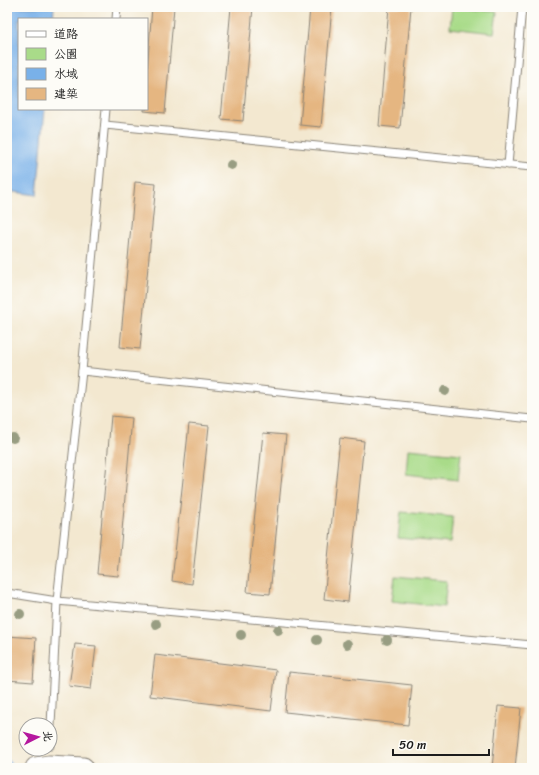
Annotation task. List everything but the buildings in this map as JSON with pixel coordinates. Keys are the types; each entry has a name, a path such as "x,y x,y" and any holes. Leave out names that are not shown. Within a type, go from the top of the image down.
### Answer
{"main road":[{"path":"47,760 83,768"}],"lane":[{"path":"116,18 117,7"},
{"path":"508,165 522,7"},
{"path":"51,717 57,601 82,371 106,110"},
{"path":"104,125 532,167"},
{"path":"82,371 532,419"},
{"path":"7,593 57,601 532,645"}],"green space":[{"path":"452,7 497,12 494,33 450,28"},
{"path":"408,449 461,454 458,480 406,474"},
{"path":"401,512 453,517 450,543 398,538"},
{"path":"395,576 447,581 444,607 392,601"}],"water":[{"path":"7,7 54,7 53,18 18,18 18,110 45,110 37,195 7,191"}],"waterway":[{"path":"7,761 11,768"}]}
